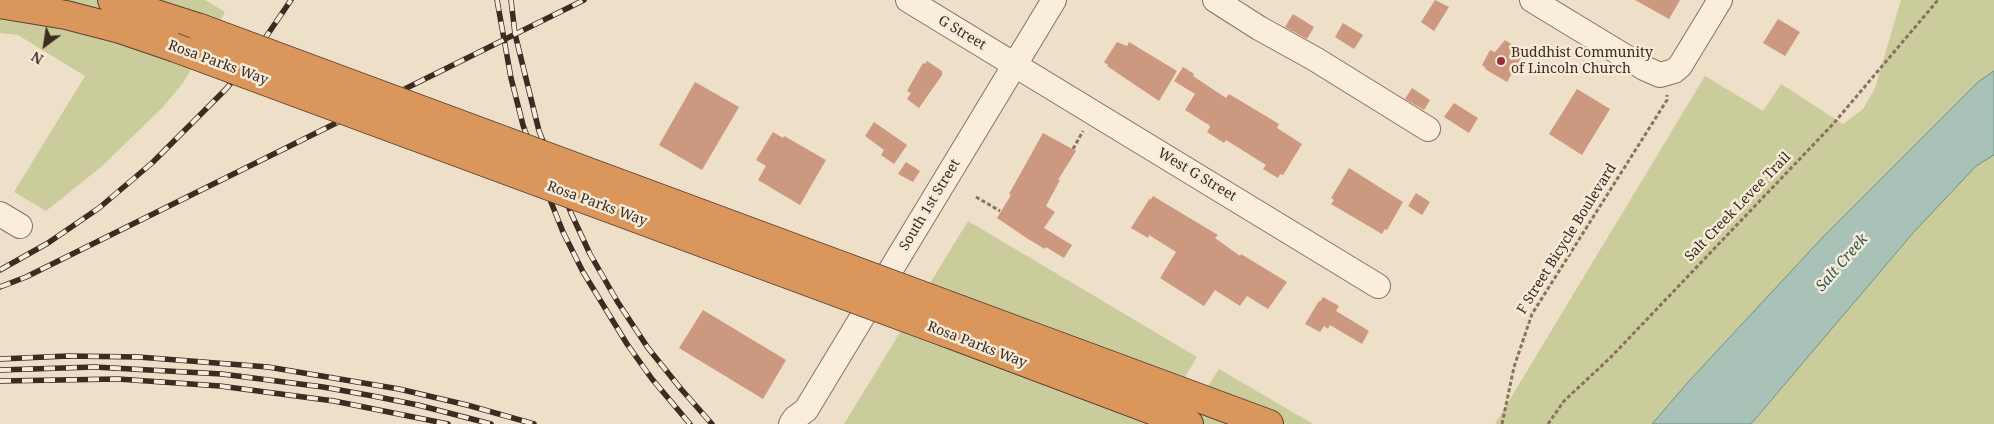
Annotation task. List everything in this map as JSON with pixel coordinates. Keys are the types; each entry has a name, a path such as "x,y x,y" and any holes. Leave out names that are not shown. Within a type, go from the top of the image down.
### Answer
{"highway":[{"name":"Rosa Parks Way","path":"112,0 200,28 1269,424"},
{"name":"Rosa Parks Way","path":"0,4 66,15 174,46 1189,424"}],"street":[{"name":"G Street","path":"908,0 1015,65"},
{"name":"South 1st Street","path":"801,419 1054,0"},
{"path":"1215,0 1428,129"},
{"path":"1532,0 1660,75 1668,74 1680,66 1720,0"},
{"name":"West G Street","path":"1015,65 1378,286"},
{"path":"0,214 20,226"}],"path":[{"name":"Salt Creek Levee Trail","path":"1547,424 1564,401 1610,357 1834,124 1938,0"},
{"name":"F Street Bicycle Boulevard","path":"1502,424 1514,367 1532,314 1667,100 1668,74"},
{"path":"1073,150 1079,138"},
{"path":"976,197 1000,211"}],"green space":[{"path":"0,0 205,0 225,12 183,83 162,108 101,167 46,211 14,192 85,76 18,35 0,33"},
{"path":"1901,0 1994,0 1994,424 1495,424 1705,76 1763,111 1781,84 1843,124 1863,109 1875,88"},
{"path":"968,221 1197,357 1156,424 844,424"},
{"path":"1219,369 1313,424 1184,424"}],"water":[{"name":"Salt Creek","path":"1994,71 1994,155 1976,166 1913,233 1751,424 1652,424 1689,381 1823,237 1978,82"}],"building":[{"path":"1435,0 1449,7 1434,31 1421,22"},
{"path":"1635,0 1680,0 1669,19"},
{"path":"1293,14 1314,27 1307,39 1285,27"},
{"path":"1778,19 1800,32 1785,56 1763,43"},
{"path":"1343,23 1363,35 1354,49 1335,37"},
{"name":"Buddhist Community of Lincoln Church","path":"1505,40 1522,51 1519,57 1521,58 1507,82 1485,69 1482,65 1490,50 1495,52"},
{"path":"1117,42 1127,46 1129,42 1177,71 1159,101 1107,66 1104,62"},
{"path":"927,61 942,71 942,75 919,108 907,99 911,93 907,91 923,63 925,64"},
{"path":"1183,67 1226,98 1229,94 1279,124 1277,128 1302,144 1283,175 1280,174 1278,178 1263,169 1266,165 1226,140 1224,143 1207,132 1210,127 1209,125 1185,110 1195,94 1174,81"},
{"path":"695,82 739,107 702,170 659,145"},
{"path":"1412,88 1430,100 1424,110 1405,99"},
{"path":"1577,89 1610,109 1582,155 1549,134"},
{"path":"1454,103 1478,118 1469,133 1444,117"},
{"path":"874,122 907,145 894,164 881,155 884,150 865,136"},
{"path":"773,132 783,138 784,136 826,160 800,205 758,180 766,166 756,160"},
{"path":"1043,133 1076,151 1058,180 1060,180 1046,206 1055,212 1044,228 1072,245 1064,258 1028,239 997,218"},
{"path":"906,162 920,171 913,182 898,174"},
{"path":"1349,168 1403,202 1387,230 1385,229 1382,234 1331,204 1334,200 1331,198"},
{"path":"1416,193 1430,202 1422,215 1408,206"},
{"path":"1153,196 1218,235 1215,238 1240,256 1241,254 1287,282 1268,309 1247,296 1240,306 1215,290 1204,306 1160,278 1176,252 1149,235 1148,238 1131,228"},
{"path":"1323,297 1339,306 1336,311 1369,331 1362,344 1330,325 1328,329 1324,326 1320,332 1305,324"},
{"path":"703,310 786,360 763,399 679,348"}],"railway":[{"path":"0,270 48,243 99,208 152,163 226,89 253,56 291,0"},
{"path":"497,0 511,78 523,125 563,232 583,272 627,344 652,379 690,424"},
{"path":"511,0 515,34 539,131 571,213 590,254 617,301 648,348 712,424"},
{"path":"0,287 26,277 584,0"},
{"path":"0,359 68,356 138,357 268,367 399,389 467,405 534,424"},
{"path":"0,370 94,367 222,374 323,387 373,396 418,405 491,424"},
{"path":"0,381 118,379 220,386 334,401 448,424"}],"place":[{"name":"Buddhist Community of Lincoln Church","path":"1501,61"}]}
